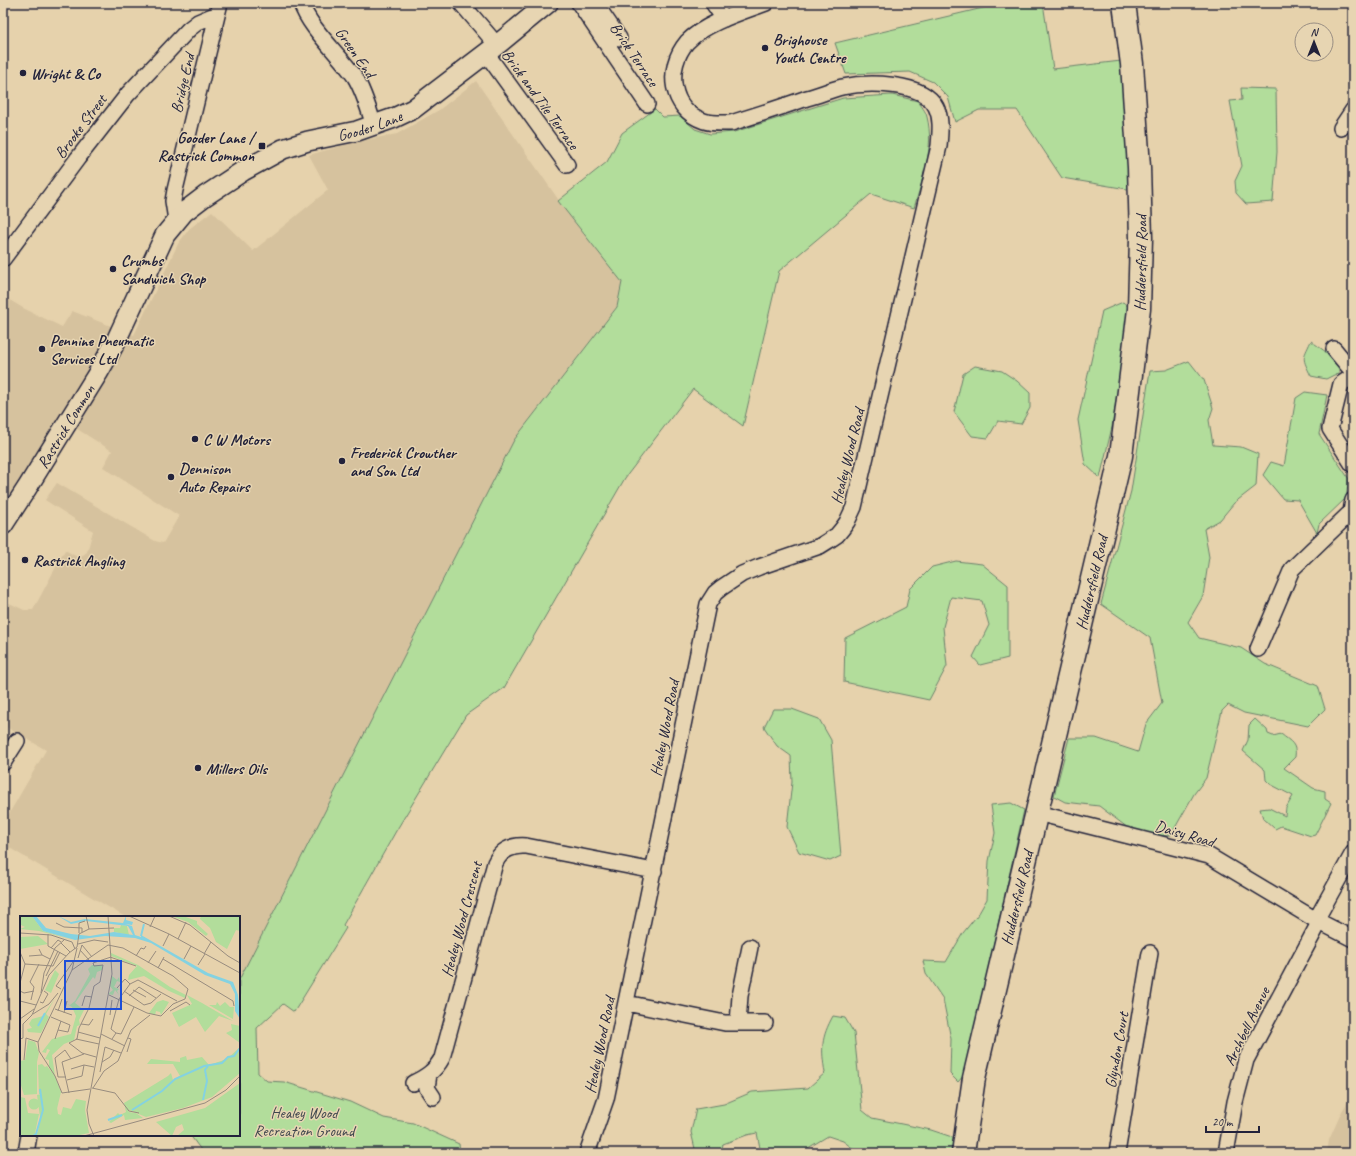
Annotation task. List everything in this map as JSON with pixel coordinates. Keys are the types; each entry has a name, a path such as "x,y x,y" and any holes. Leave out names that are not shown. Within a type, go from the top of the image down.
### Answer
{"main road":[{"name":"Huddersfield Road","path":"963,1153 974,1078 1121,456 1139,309 1141,238 1139,167 1132,64 1124,3"}],"street":[{"name":"Green End","path":"301,3 311,21 356,78 365,98 374,126"},
{"name":"Brick and Tile Terrace","path":"461,3 567,165"},
{"name":"Gooder Lane","path":"176,220 205,196 243,171 283,149 301,143 374,126 413,109 492,49 548,3"},
{"name":"Brick Terrace","path":"579,3 647,104"},
{"path":"595,3 619,38"},
{"path":"713,3 724,18"},
{"name":"Healey Wood Road","path":"587,1153 606,1099 708,604 715,593 742,574 820,546 828,541 837,535 851,514 940,146 940,119 936,106 926,95 909,89 893,86 876,84 842,87 731,123 717,124 704,121 685,108 679,100 673,81 673,70 678,55 688,42 697,34 724,18 766,3"},
{"name":"Bridge End","path":"176,220 173,201 218,8"},
{"name":"Brooke Street","path":"3,259 78,158 128,94 190,29 218,8"},
{"path":"1341,128 1353,110"},
{"name":"Rastrick Common","path":"3,525 98,373 115,343 165,235 176,220"},
{"path":"1334,349 1353,372"},
{"path":"1353,376 1341,384 1330,429 1353,465"},
{"path":"1258,649 1292,569 1351,512 1353,500"},
{"path":"3,763 17,740"},
{"name":"Daisy Road","path":"1037,813 1209,856 1353,939"},
{"name":"Healey Wood Crescent","path":"413,1083 429,1074 438,1065 442,1058 495,863 502,852 511,847 526,846 654,871"},
{"name":"Archbell Avenue","path":"1226,1153 1235,1102 1246,1060 1353,853"},
{"path":"738,1023 740,996 750,947"},
{"name":"Glyndon Court","path":"1117,1153 1150,953"},
{"path":"626,1003 725,1023 765,1023"},
{"path":"429,1074 427,1088 433,1097"},
{"path":"26,1153 29,1136"}],"shaded area":[{"path":"476,81 567,212 622,282 617,307 514,440 240,978 240,916 123,916 3,844 3,824 46,750 3,725 3,600 24,610 33,610 65,550 79,558 87,552 93,531 45,500 57,483 155,541 163,543 179,516 103,467 112,451 74,427 3,540 3,296 23,308 62,327 72,311 134,335 178,244 189,229 212,211 253,251 328,190 309,155 355,142 397,134 439,110"},
{"path":"1353,1094 1353,1153 1327,1153 1329,1140 1342,1111"}],"green space":[{"path":"1004,3 1043,3 1053,69 1121,61 1133,190 1062,178 1017,110 979,110 955,122 948,97 933,82 910,72 846,74 835,43"},
{"path":"1241,88 1276,89 1277,152 1273,202 1246,204 1236,193 1235,181 1242,166 1230,101 1242,100"},
{"name":"Healey Wood Recreation Ground","path":"892,95 918,101 925,111 929,128 929,152 914,208 871,194 779,271 743,426 693,389 625,478 504,688 466,715 396,831 343,925 346,928 294,1012 283,1004 257,1028 258,1073 267,1081 284,1082 350,1102 384,1118 413,1123 459,1144 460,1153 191,1153 201,1150 191,1136 240,1136 240,978 514,440 617,307 622,282 558,201 607,162 622,133 655,109 663,117 680,116 695,129 710,134 734,132 843,98"},
{"path":"1123,302 1130,308 1112,427 1100,478 1085,464 1078,420 1102,311"},
{"path":"1311,341 1326,352 1337,366 1339,366 1339,374 1326,379 1311,376 1304,358"},
{"path":"1189,361 1204,380 1213,408 1209,420 1213,445 1241,447 1258,454 1256,486 1234,503 1220,520 1204,529 1209,557 1203,596 1188,622 1199,638 1241,648 1265,664 1318,686 1325,709 1308,726 1244,713 1228,705 1222,711 1206,778 1194,794 1171,835 1151,836 1128,828 1099,806 1065,802 1054,796 1069,738 1096,738 1138,752 1146,724 1162,703 1150,638 1101,604 1131,491 1150,371 1166,370"},
{"path":"975,366 1002,371 1017,381 1030,393 1030,408 1021,424 998,421 988,438 972,436 954,412 963,374"},
{"path":"1305,392 1327,395 1319,434 1349,479 1346,498 1319,524 1317,533 1298,500 1283,499 1263,475 1271,462 1284,466 1296,398"},
{"path":"956,561 982,564 1008,585 1008,658 980,665 973,657 989,625 982,601 951,597 943,627 947,666 929,700 844,682 845,638 906,607 910,589 932,567"},
{"path":"773,709 792,709 819,719 831,740 841,856 830,861 799,852 787,827 792,782 791,756 777,746 764,727"},
{"path":"1255,719 1267,730 1268,734 1273,736 1281,734 1294,746 1295,757 1284,768 1313,788 1325,791 1325,799 1331,803 1315,835 1311,836 1281,826 1275,829 1263,818 1260,809 1269,808 1285,816 1286,808 1293,796 1270,784 1266,780 1265,770 1243,751 1248,740 1249,725"},
{"path":"1011,803 1024,810 964,1075 958,1082 950,1074 951,1039 943,999 926,974 923,961 946,962 963,933 979,913 987,899 989,861 995,833 991,805"},
{"path":"833,1016 845,1018 854,1033 862,1110 872,1118 931,1130 955,1138 953,1153 859,1153 843,1141 828,1136 808,1148 806,1153 761,1153 757,1133 723,1144 721,1153 696,1153 691,1132 696,1109 724,1104 752,1092 808,1088 825,1073 823,1043 826,1031"}],"place":[{"name":"Brighouse Youth Centre","path":"765,48"},
{"name":"Wright & Co","path":"23,73"},
{"name":"Gooder Lane / Rastrick Common","path":"262,146"},
{"name":"Crumbs Sandwich Shop","path":"113,269"},
{"name":"Pennine Pneumatic Services Ltd","path":"42,349"},
{"name":"C W Motors","path":"195,439"},
{"name":"Frederick Crowther and Son Ltd","path":"342,461"},
{"name":"Dennison Auto Repairs","path":"171,477"},
{"name":"Rastrick Angling","path":"25,560"},
{"name":"Millers Oils","path":"198,768"}]}
